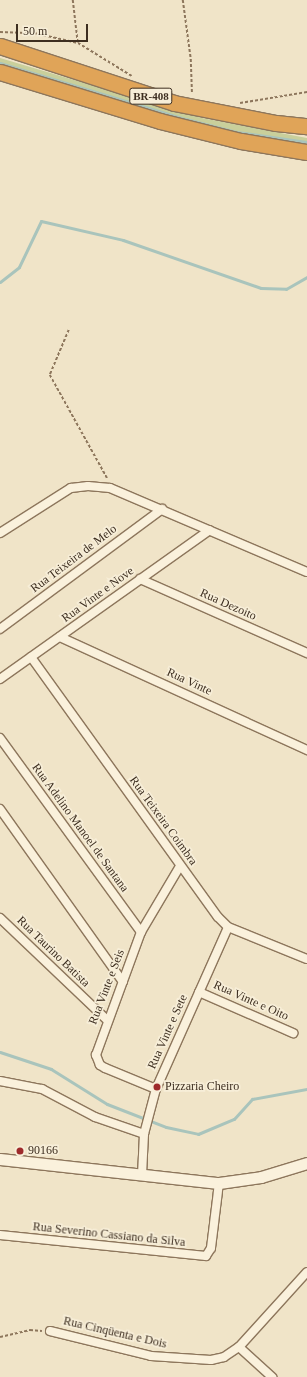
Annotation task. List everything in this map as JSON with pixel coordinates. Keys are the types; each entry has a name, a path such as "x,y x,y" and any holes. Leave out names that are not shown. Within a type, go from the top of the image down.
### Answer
{"highway":[{"name":"BR-408","path":"0,46 174,104 307,126"},
{"name":"BR-408","path":"0,72 160,122 241,141 307,152"}],"street":[{"path":"0,533 71,488 88,486 110,488 162,508 307,572"},
{"name":"Rua Teixeira de Melo","path":"0,630 162,508"},
{"name":"Rua Vinte e Nove","path":"0,679 210,530"},
{"name":"Rua Dezoito","path":"140,580 307,653"},
{"name":"Rua Vinte","path":"60,637 307,750"},
{"name":"Rua Teixeira Coimbra","path":"31,657 218,918 228,927 307,959"},
{"name":"Rua Adelino Manoel de Santana","path":"0,738 141,932"},
{"path":"0,809 122,982"},
{"name":"Rua Vinte e Seis","path":"156,1089 100,1065 97,1051 107,1020 141,932 180,866"},
{"name":"Rua Taurino Batista","path":"0,918 107,1020"},
{"name":"Rua Vinte e Sete","path":"142,1175 144,1134 156,1089 228,927"},
{"name":"Rua Vinte e Oito","path":"199,992 293,1033"},
{"path":"0,1081 42,1089 95,1117 144,1134"},
{"path":"0,1159 219,1183 261,1177 306,1164"},
{"name":"Rua Severino Cassiano da Silva","path":"0,1235 200,1257 206,1256 211,1248 219,1183"},
{"name":"Rua Cinqüenta e Dois","path":"50,1331 135,1353 196,1361 224,1357 239,1347 307,1272"},
{"path":"239,1347 272,1377"}],"path":[{"path":"73,0 78,43"},
{"path":"183,0 191,59 191,107"},
{"path":"0,32 34,33 78,43 135,78"},
{"path":"236,115 239,103 307,92"},
{"path":"69,330 50,375 101,465 110,488"},
{"path":"0,1337 30,1330 50,1331"}],"green space":[{"path":"0,58 202,118 307,138 307,147 225,133 0,68"}],"waterway":[{"path":"0,63 186,119 237,132 307,142"},
{"path":"0,282 19,267 41,221 123,240 261,288 286,289 307,277"},
{"path":"0,1052 51,1069 107,1104 166,1127 198,1134 234,1119 252,1099 307,1089"}],"place":[{"name":"Pizzaria Cheiro","path":"157,1087"},
{"name":"90166","path":"20,1151"}]}
